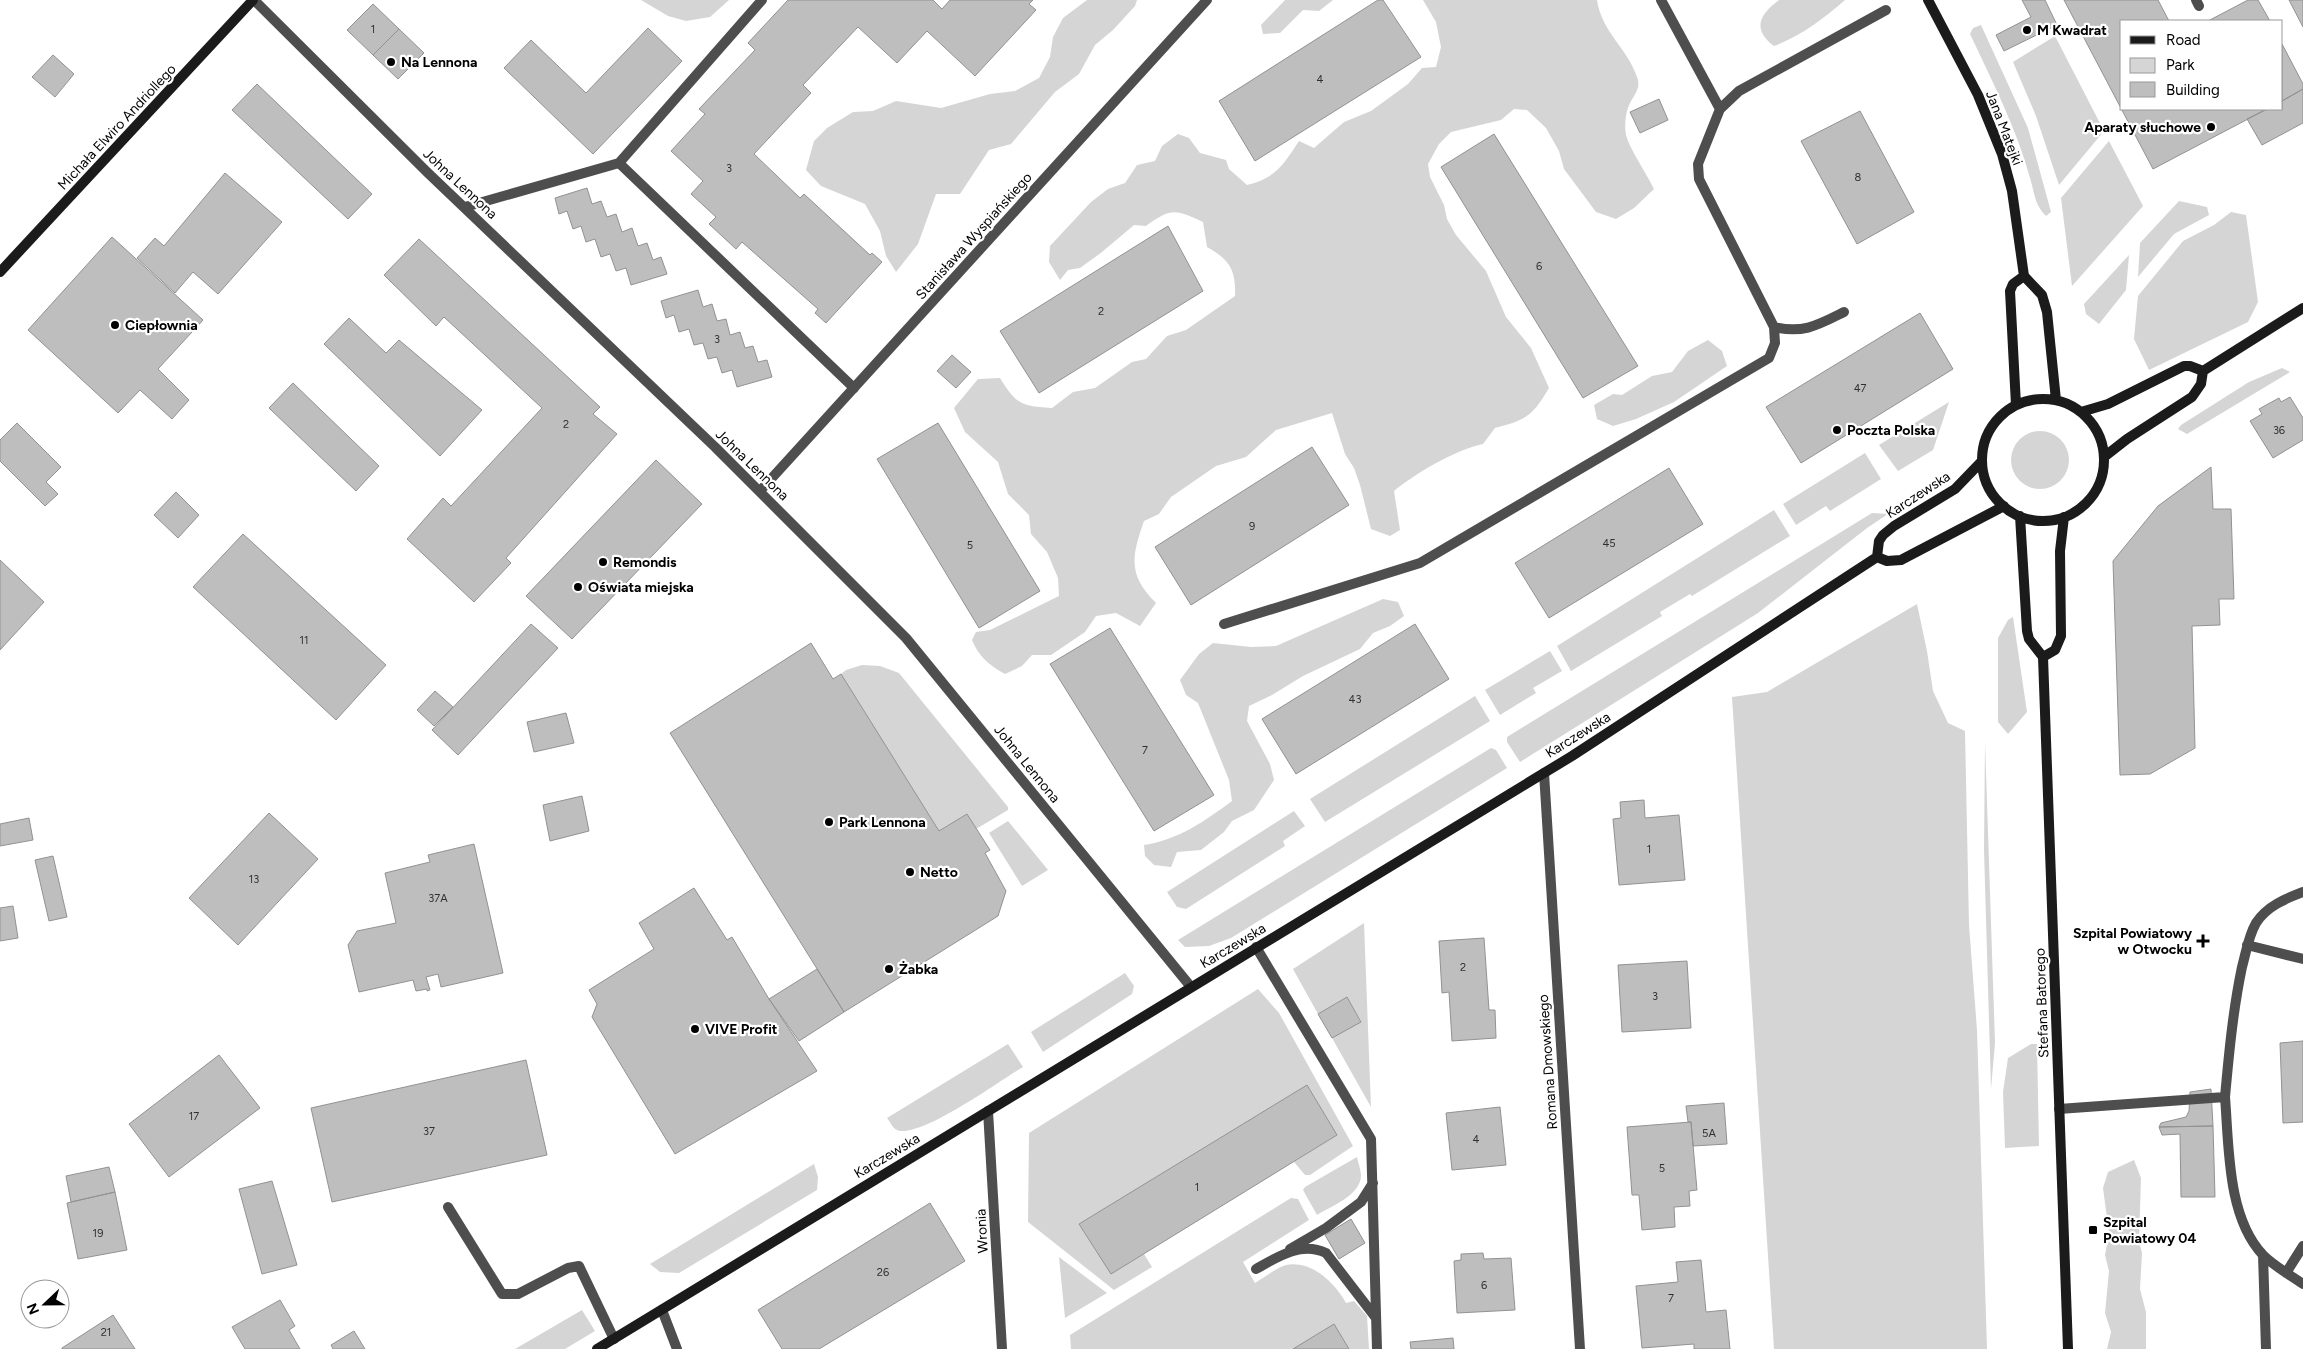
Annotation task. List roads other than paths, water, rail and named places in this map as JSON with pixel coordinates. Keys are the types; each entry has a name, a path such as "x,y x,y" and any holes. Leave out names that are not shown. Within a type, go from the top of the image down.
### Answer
{"main road":[{"name":"Michała Elwiro Andriollego","path":"0,272 254,0"},
{"name":"Jana Matejki","path":"1928,0 1978,95 2002,154 2012,191 2024,276"},
{"path":"2016,405 2010,291 2013,284 2024,276 2042,295 2047,312 2056,400"},
{"path":"2081,412 2108,404 2184,366 2203,371 2303,308"},
{"path":"2104,457 2127,439 2192,397 2202,384 2203,371"},
{"path":"2042,398 2056,400 2070,404 2081,412 2098,432 2104,457 2099,485 2082,507 2064,517 2043,521 2020,516 2004,506 1988,486 1982,461 1983,448 1994,423 2016,405 2042,398"},
{"name":"Karczewska","path":"597,1349 1544,773 1877,557 1879,541 1884,535 1894,526 1955,489 1982,461"},
{"path":"1877,557 1887,560 1901,560 2004,506"},
{"path":"2020,516 2027,631 2035,648 2043,657 2055,650 2061,636 2060,551 2064,517"},
{"name":"Stefana Batorego","path":"2043,657 2068,1349"}],"street":[{"name":"Johna Lennona","path":"254,0 428,172 760,491 906,638 1191,987"},
{"path":"465,207 619,163 762,0"},
{"name":"Stanisława Wyspiańskiego","path":"760,491 1207,0"},
{"path":"1661,0 1720,108"},
{"path":"1224,624 1420,562 1769,358 1775,343 1774,327 1699,179 1697,171 1720,108 1739,91 1759,78 1886,10"},
{"path":"619,163 854,388"},
{"path":"1774,327 1792,330 1808,329 1844,312"},
{"name":"Romana Dmowskiego","path":"1544,773 1580,1349"},
{"path":"2303,892 2280,900 2256,923 2248,945 2234,1003 2225,1097 2237,1206 2246,1230 2263,1255 2303,1284"},
{"path":"2248,945 2303,959"},
{"path":"1256,948 1371,1139 1377,1349"},
{"path":"2060,1109 2225,1097"},
{"name":"Wronia","path":"988,1111 1002,1349"},
{"path":"1256,1269 1326,1228 1361,1202 1373,1183"},
{"path":"448,1207 502,1294 518,1294 568,1268 580,1266 614,1339"},
{"path":"2286,1273 2303,1246"},
{"path":"1287,1251 1318,1249 1326,1253 1376,1318"},
{"path":"2263,1255 2266,1349"},
{"path":"662,1310 676,1349"}],"place":[{"name":"M Kwadrat","path":"2027,30"},
{"name":"Na Lennona","path":"391,62"},
{"name":"Aparaty słuchowe","path":"2211,127"},
{"name":"Ciepłownia","path":"115,325"},
{"name":"Poczta Polska","path":"1837,430"},
{"name":"Remondis","path":"603,562"},
{"name":"Oświata miejska","path":"578,587"},
{"name":"Park Lennona","path":"829,822"},
{"name":"Netto","path":"910,872"},
{"name":"Szpital Powiatowy w Otwocku","path":"2203,941"},
{"name":"Żabka","path":"889,969"},
{"name":"VIVE Profit","path":"695,1029"},
{"name":"Szpital Powiatowy 04","path":"2093,1230"}]}
